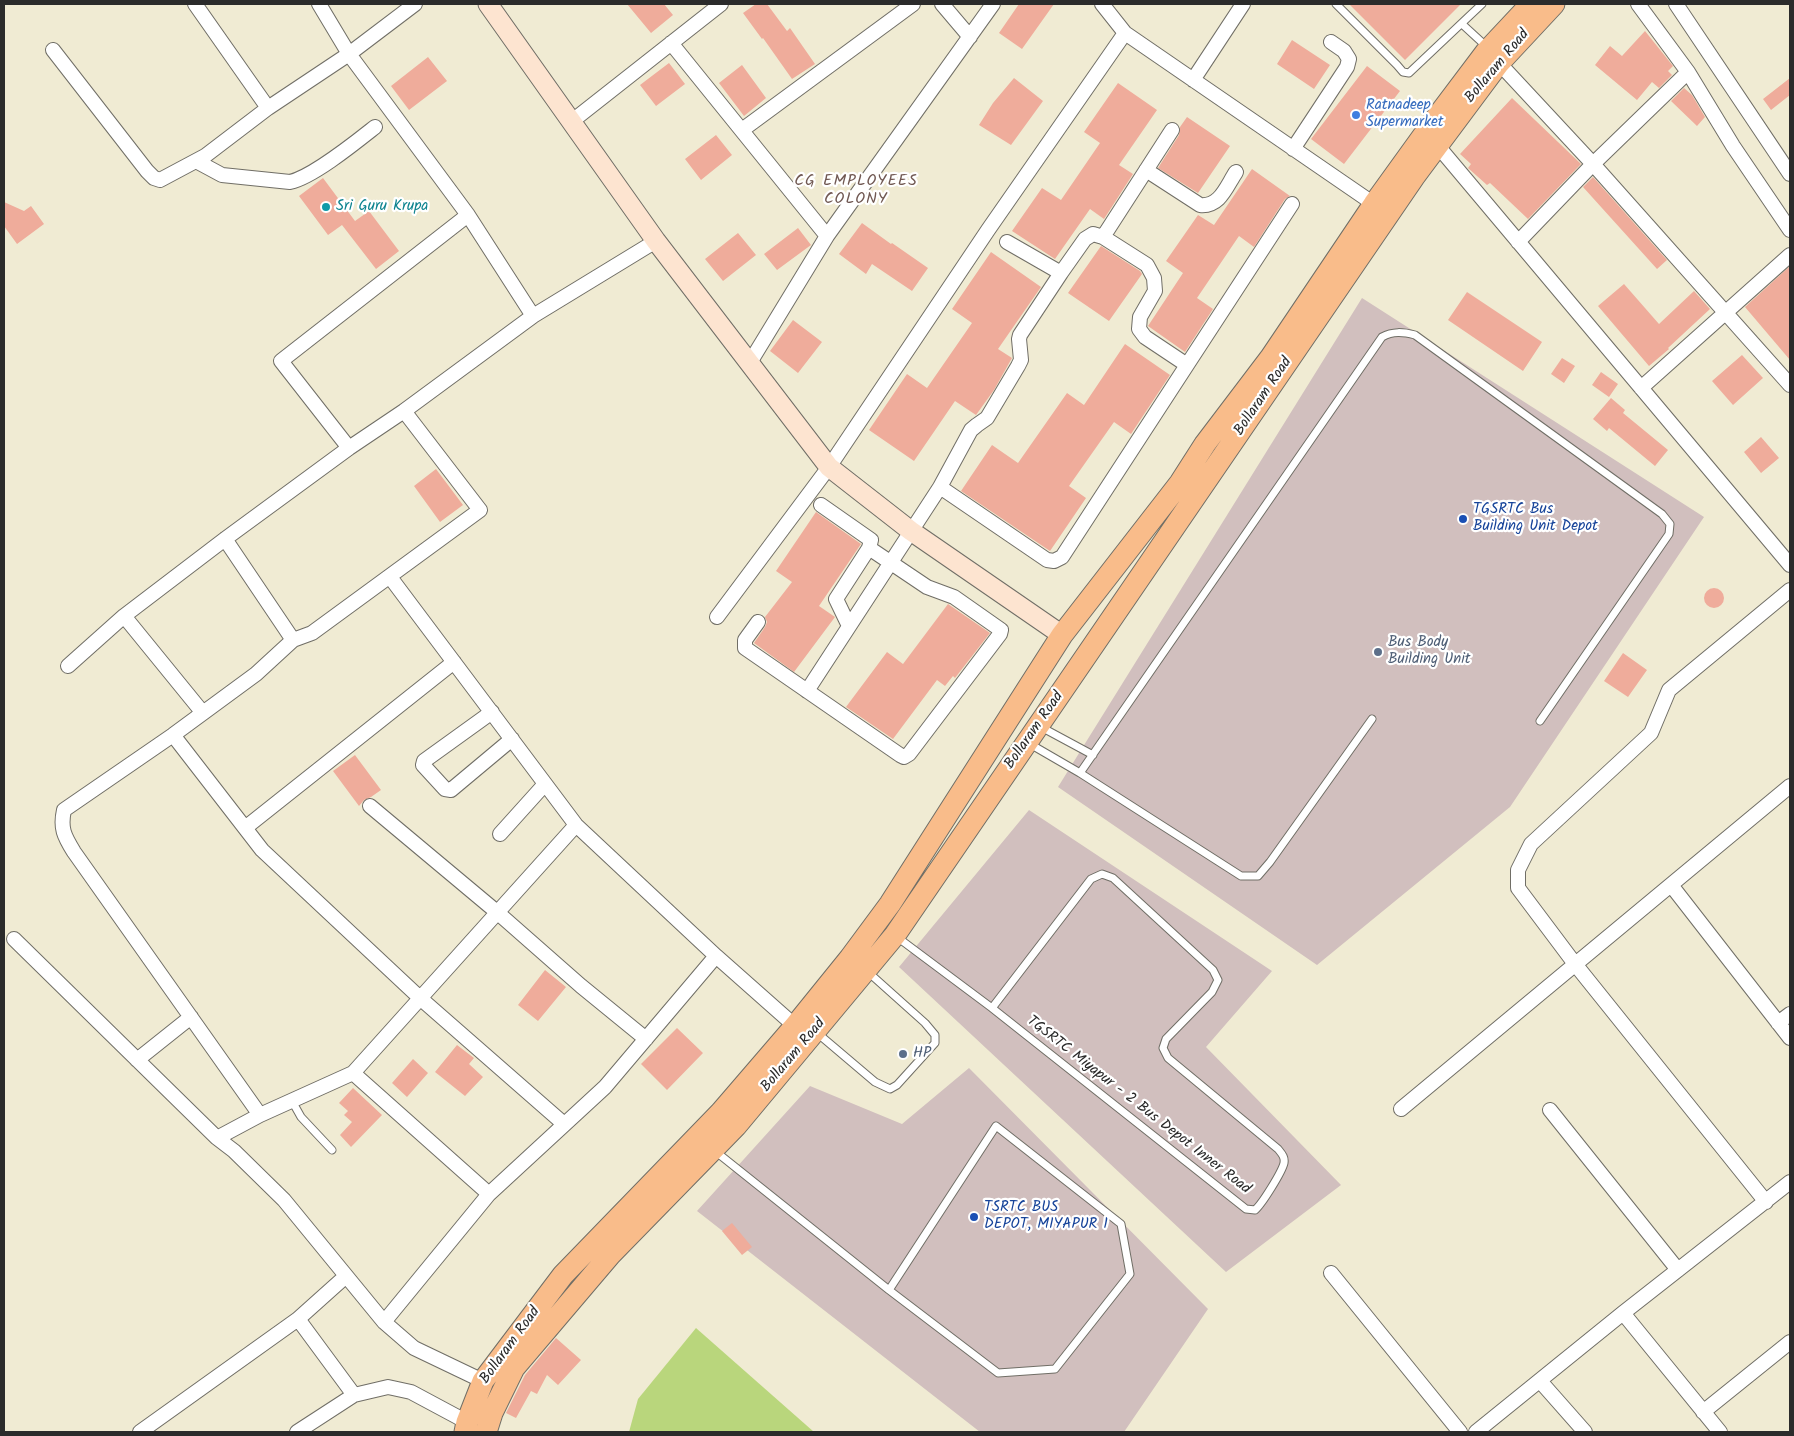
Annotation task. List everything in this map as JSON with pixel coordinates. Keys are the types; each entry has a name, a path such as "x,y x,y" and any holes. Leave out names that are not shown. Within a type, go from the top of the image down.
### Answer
{"main road":[{"name":"Bollaram Road","path":"486,1432 492,1413 514,1368 705,1143 721,1112 866,970 895,935 1437,145 1494,56 1531,4"},
{"name":"Bollaram Road","path":"805,1029 850,958 890,904 1062,636 1180,483 1205,444 1271,357 1374,204 1494,56 1554,4"},
{"name":"Bollaram Road","path":"466,1427 483,1381 563,1275 705,1143"}],"street":[{"path":"195,4 268,108"},
{"path":"318,4 349,54 468,215 533,316"},
{"path":"53,50 147,171 154,178 160,180 205,156 268,108 349,54 415,4"},
{"path":"488,4 656,241 829,467 911,531 1062,636"},
{"path":"571,122 721,4"},
{"path":"742,130 914,4"},
{"path":"942,4 970,37"},
{"path":"749,364 827,236 993,4"},
{"path":"1102,4 1125,33 1374,204"},
{"path":"1193,80 1243,4"},
{"path":"1638,4 1688,72 1733,146 1790,230"},
{"path":"1676,4 1790,174"},
{"path":"717,617 829,467 988,230 1125,33"},
{"path":"1293,149 1347,67 1349,59 1344,51 1331,42"},
{"path":"671,43 827,236"},
{"path":"1494,56 1790,385"},
{"path":"1518,242 1593,164 1688,72"},
{"path":"196,161 222,175 290,182 318,168 375,127"},
{"path":"1102,237 1172,130"},
{"path":"1437,145 1790,565"},
{"path":"1146,170 1200,205 1208,206 1218,200 1236,172"},
{"path":"940,487 1047,560 1054,561 1062,557 1292,204"},
{"path":"349,448 282,361 468,215"},
{"path":"807,691 940,487 971,430 987,418 1021,360 1020,335 1084,239 1093,234 1102,237 1147,266 1154,278 1154,291 1140,316 1139,328 1145,337 1187,365"},
{"path":"68,666 124,616 349,448 404,411 533,316 656,241"},
{"path":"1007,242 1061,273"},
{"path":"1641,388 1790,256"},
{"path":"260,1115 74,852 65,837 61,821 64,810 173,735 256,674 294,640 312,633 480,510 404,411"},
{"path":"821,505 871,540 869,548 836,599 849,626"},
{"path":"225,539 294,640"},
{"path":"758,622 745,640 745,648 904,757 909,754 1000,634 1001,630 954,597 927,587 869,548"},
{"path":"390,577 576,825 716,956 805,1029"},
{"path":"1766,1202 1575,964 1518,888 1518,870 1531,844 1651,733 1669,690 1790,590"},
{"path":"124,616 203,713"},
{"path":"245,828 454,662"},
{"path":"492,712 424,761 423,764 445,789 451,790 512,739"},
{"path":"173,735 262,850 420,998 564,1124"},
{"path":"500,834 545,784"},
{"path":"1400,1109 1790,786"},
{"path":"370,806 646,1039"},
{"path":"217,1138 260,1115 353,1073 576,825"},
{"path":"1671,885 1790,1038"},
{"path":"14,939 217,1138 234,1151 284,1200 384,1322 414,1348 483,1381"},
{"path":"384,1322 489,1194 605,1087 716,956"},
{"path":"1778,1023 1790,1014"},
{"path":"137,1060 190,1017"},
{"path":"353,1073 489,1194"},
{"path":"1550,1110 1678,1270"},
{"path":"1476,1432 1623,1313 1790,1182"},
{"path":"1331,1273 1460,1432"},
{"path":"140,1432 298,1319 346,1276"},
{"path":"1623,1313 1720,1432"},
{"path":"298,1319 354,1395"},
{"path":"1703,1412 1790,1342"},
{"path":"1540,1381 1585,1432"},
{"path":"297,1432 354,1395 388,1387 411,1392 466,1427"}],"lane":[{"path":"1336,4 1404,72 1409,73 1482,4"},
{"path":"1462,24 1494,56"},
{"path":"1080,773 1382,337 1390,333 1405,332 1415,335 1662,514 1670,524 1669,534 1540,721"},
{"path":"1033,734 1080,773 1242,876 1258,876 1372,719"},
{"path":"1033,734 1092,755"},
{"name":"TGSRTC Miyapur - 2 Bus Depot Inner Road","path":"895,935 992,1008 1246,1209 1255,1210 1261,1205 1284,1164 1284,1156 1168,1058 1163,1048 1166,1038 1212,992 1218,980 1213,970 1113,878 1102,874 1091,879 992,1008"},
{"path":"805,1029 875,1082 890,1089 897,1085 936,1043 935,1035 926,1023 866,970"},
{"path":"292,1101 300,1116 332,1150"},
{"path":"705,1143 889,1290 998,1373 1056,1369 1130,1274 1121,1224 996,1126 889,1290"}],"shaded area":[{"name":"Bus Body Building Unit","path":"1362,298 1704,517 1510,807 1317,965 1058,787"},
{"path":"1029,810 1272,971 1206,1047 1341,1185 1226,1272 899,967"},
{"path":"969,1068 1208,1309 1124,1432 980,1432 697,1211 810,1086 902,1124"}],"green space":[{"path":"696,1328 814,1432 629,1432 638,1399"}],"building":[{"path":"627,4 664,4 673,15 651,33"},
{"path":"756,4 767,4 787,31 790,28 815,64 792,79 743,13"},
{"path":"1019,4 1054,4 1022,49 999,33"},
{"path":"1349,4 1461,4 1405,60"},
{"path":"1645,31 1673,66 1668,71 1672,75 1659,88 1652,82 1637,100 1595,65 1610,46 1622,56"},
{"path":"1292,40 1330,65 1314,89 1277,64"},
{"path":"428,57 447,81 409,110 391,86"},
{"path":"669,63 685,84 656,106 640,85"},
{"path":"742,65 766,98 744,116 719,83"},
{"name":"Ratnadeep Supermarket","path":"1367,66 1400,91 1344,164 1311,139"},
{"path":"1014,78 1043,101 1011,145 979,125 993,103"},
{"path":"1790,78 1790,95 1771,110 1763,99"},
{"path":"1118,83 1157,110 1119,165 1133,174 1104,219 1090,209 1055,259 1012,231 1042,188 1061,200 1100,143 1084,132"},
{"path":"1684,88 1692,95 1705,117 1697,126 1671,101"},
{"path":"1512,98 1581,164 1528,219 1490,183 1487,185 1468,168 1471,164 1460,154"},
{"path":"1187,117 1230,146 1198,193 1158,168 1179,135 1180,127"},
{"path":"716,135 732,155 701,180 685,159"},
{"path":"1252,169 1290,196 1285,199 1254,247 1239,236 1197,298 1213,309 1185,352 1148,326 1183,273 1166,261 1198,215 1214,225"},
{"path":"1593,177 1667,260 1657,269 1583,187"},
{"path":"323,178 355,221 369,211 399,251 376,269 342,225 328,235 299,196"},
{"path":"4,202 24,211 31,206 44,224 17,244 4,226"},
{"path":"862,223 928,268 912,291 872,264 866,274 839,254"},
{"path":"798,228 811,245 777,270 764,254"},
{"path":"738,233 756,255 723,281 705,259"},
{"path":"1101,246 1142,274 1109,321 1068,293"},
{"path":"991,252 1041,287 998,349 1012,358 994,390 976,415 955,401 914,461 869,430 907,374 927,388 972,323 952,309"},
{"path":"1790,266 1790,360 1745,307"},
{"path":"1624,284 1659,324 1694,291 1710,309 1649,366 1598,306"},
{"path":"1467,292 1542,342 1523,371 1448,320"},
{"path":"793,320 822,342 798,373 770,351"},
{"path":"1125,344 1170,375 1131,434 1114,422 1069,486 1086,498 1050,551 961,491 992,445 1018,463 1067,393 1084,405"},
{"path":"1742,355 1763,378 1733,405 1712,381"},
{"path":"1562,358 1575,366 1564,383 1551,374"},
{"path":"1601,372 1618,384 1609,397 1592,385"},
{"path":"1611,398 1625,410 1623,413 1668,450 1655,466 1609,428 1607,431 1593,419"},
{"path":"1761,437 1779,458 1761,473 1744,452"},
{"path":"436,469 463,505 440,522 414,486"},
{"path":"816,512 861,544 819,606 835,617 794,672 754,643 765,627 767,622 765,617 792,582 776,571"},
{"path":"1710,588 1718,588 1724,594 1724,602 1718,608 1710,608 1704,602 1704,594"},
{"path":"948,604 990,633 955,678 953,676 945,686 937,680 893,739 846,707 887,652 903,664"},
{"path":"1623,653 1647,670 1628,697 1604,681"},
{"path":"355,755 381,790 364,800 359,806 333,771"},
{"path":"545,970 566,987 538,1021 518,1005"},
{"path":"677,1028 703,1053 667,1090 641,1064"},
{"path":"457,1045 474,1058 469,1064 483,1077 465,1096 435,1072"},
{"path":"413,1059 428,1073 407,1097 392,1083"},
{"path":"353,1088 382,1115 351,1147 340,1135 352,1122 344,1115 348,1111 339,1103"},
{"path":"732,1223 752,1247 742,1255 722,1231"},
{"path":"556,1338 581,1360 558,1385 547,1375 537,1394 531,1391 516,1418 506,1413 525,1375"}],"place":[{"name":"Ratnadeep Supermarket","path":"1356,115"},
{"name":"Sri Guru Krupa","path":"326,207"},
{"name":"TGSRTC Bus Building Unit Depot","path":"1463,519"},
{"name":"Bus Body Building Unit","path":"1378,652"},
{"name":"HP","path":"903,1054"},
{"name":"TSRTC BUS DEPOT, MIYAPUR 1","path":"974,1217"}],"district":[{"name":"CG EMPLOYEES COLONY","path":"856,191"}]}
